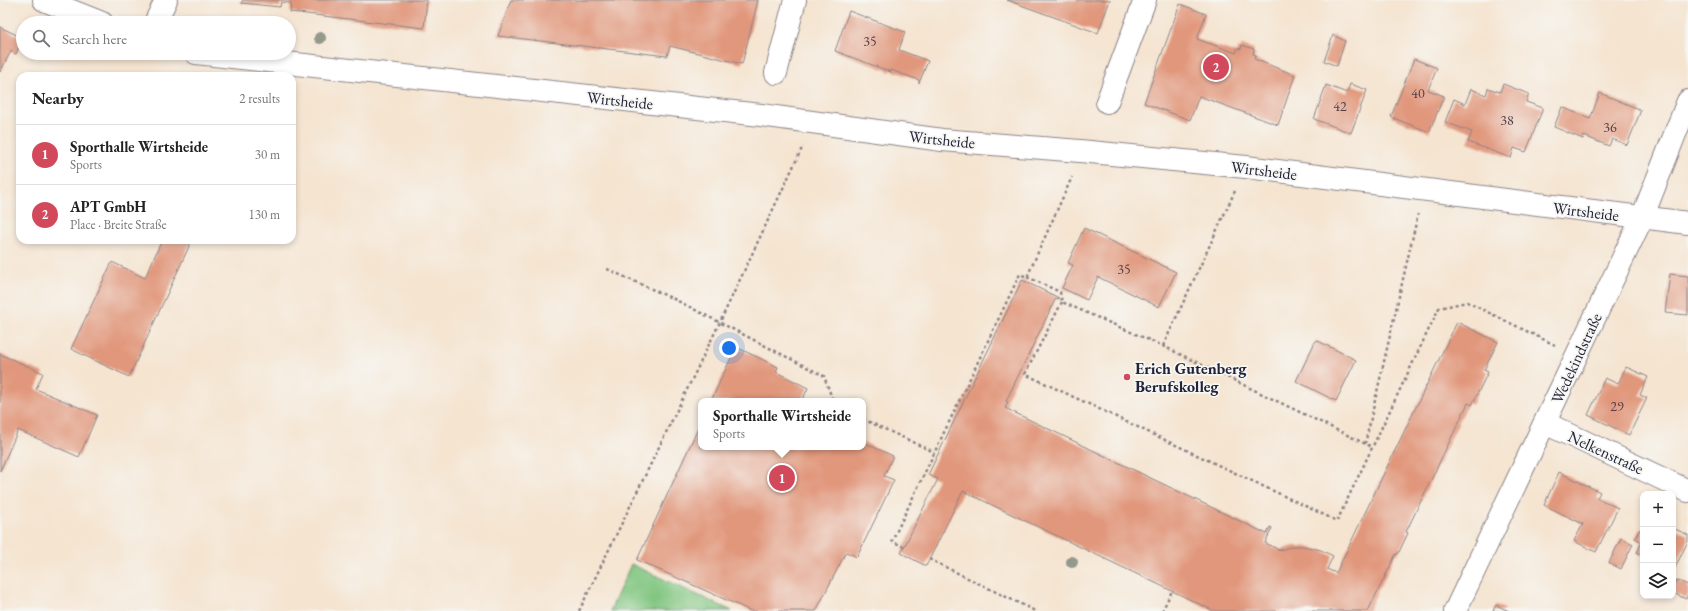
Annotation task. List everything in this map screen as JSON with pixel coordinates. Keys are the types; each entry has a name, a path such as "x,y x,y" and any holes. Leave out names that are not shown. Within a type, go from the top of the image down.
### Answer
{"street":[{"path":"44,0 84,16"},
{"path":"158,16 166,0"},
{"path":"776,73 794,0"},
{"path":"1108,102 1145,0"},
{"name":"Wirtsheide","path":"259,60 815,122 942,140 1080,151 1246,167 1688,223"},
{"name":"Wedekindstraße","path":"1455,611 1642,218 1688,102"},
{"name":"Nelkenstraße","path":"1545,423 1688,491"}],"path":[{"path":"579,611 720,322 815,122"},
{"path":"1027,277 1069,185 1080,151"},
{"path":"1163,346 1246,167"},
{"path":"1366,444 1424,190"},
{"path":"607,269 720,322 824,376 832,398"},
{"path":"904,547 892,541 1020,274 1060,292 1062,302 1025,374 1337,521 1439,308 1467,302 1577,355"},
{"path":"1062,302 1163,346 1372,447"},
{"path":"866,420 934,452"},
{"path":"929,559 1035,611"},
{"path":"1162,611 1172,591"}],"green space":[{"path":"631,564 732,611 610,611"}],"building":[{"path":"243,0 427,0 424,28 290,12 291,3 281,2 280,7 241,3"},
{"path":"511,0 758,0 742,64 670,46 667,56 498,36"},
{"path":"1007,0 1110,0 1098,33"},
{"path":"1180,4 1206,14 1197,39 1236,53 1238,48 1241,49 1242,45 1254,49 1253,54 1256,55 1254,59 1295,75 1278,125 1199,96 1190,120 1144,103"},
{"path":"849,11 905,32 899,50 928,61 919,83 919,80 891,70 891,72 835,51"},
{"path":"0,27 16,35 16,54 11,51 0,72"},
{"path":"1333,35 1345,41 1337,66 1324,61"},
{"path":"1414,59 1437,68 1428,90 1444,96 1429,132 1391,117"},
{"path":"1350,84 1367,90 1351,133 1314,119 1326,85 1347,93"},
{"path":"1503,84 1529,94 1526,102 1543,108 1526,152 1514,148 1511,158 1468,142 1472,132 1445,122 1454,99 1465,104 1471,89 1486,95 1488,88 1500,92"},
{"path":"1600,93 1641,110 1627,145 1612,139 1609,146 1584,136 1583,139 1554,127 1562,107 1590,119"},
{"path":"1084,228 1176,272 1159,307 1098,277 1087,300 1062,288 1073,265 1068,263"},
{"path":"160,244 190,244 129,377 71,349 112,262 145,278"},
{"path":"1670,274 1688,276 1688,315 1665,313"},
{"path":"1022,280 1059,298 1056,298 1006,401 1008,402 1005,408 1267,534 1270,527 1272,528 1265,543 1280,550 1294,546 1303,546 1321,550 1333,556 1327,569 1336,573 1457,322 1498,342 1484,370 1488,372 1472,405 1468,403 1406,532 1408,533 1398,554 1396,554 1368,611 1214,611 963,491 926,566 901,553 938,479 928,475"},
{"path":"1316,340 1356,360 1336,401 1296,381"},
{"path":"736,347 778,367 776,372 808,388 803,398 712,398"},
{"path":"0,354 43,373 36,389 97,415 79,457 18,430 0,471"},
{"path":"1626,367 1648,377 1640,395 1647,398 1629,435 1588,415 1605,378 1618,384"},
{"path":"698,428 698,450 866,450 866,443 893,456 884,476 894,480 857,557 846,552 816,611 751,611 637,560"},
{"path":"1559,472 1600,492 1597,498 1618,508 1596,552 1574,541 1583,524 1544,505"},
{"path":"1640,529 1640,541 1635,538"},
{"path":"1676,529 1688,535 1688,541 1676,566"},
{"path":"1621,538 1633,544 1621,569 1609,563"},
{"path":"1640,546 1640,554 1637,553"},
{"path":"1676,580 1688,585 1688,594 1686,599 1676,594"},
{"path":"1496,605 1509,611 1493,611"}],"place":[{"name":"APT GmbH","path":"1216,67"},
{"name":"Erich Gutenberg Berufskolleg","path":"1127,377"},
{"name":"Sporthalle Wirtsheide","path":"782,478"}]}
